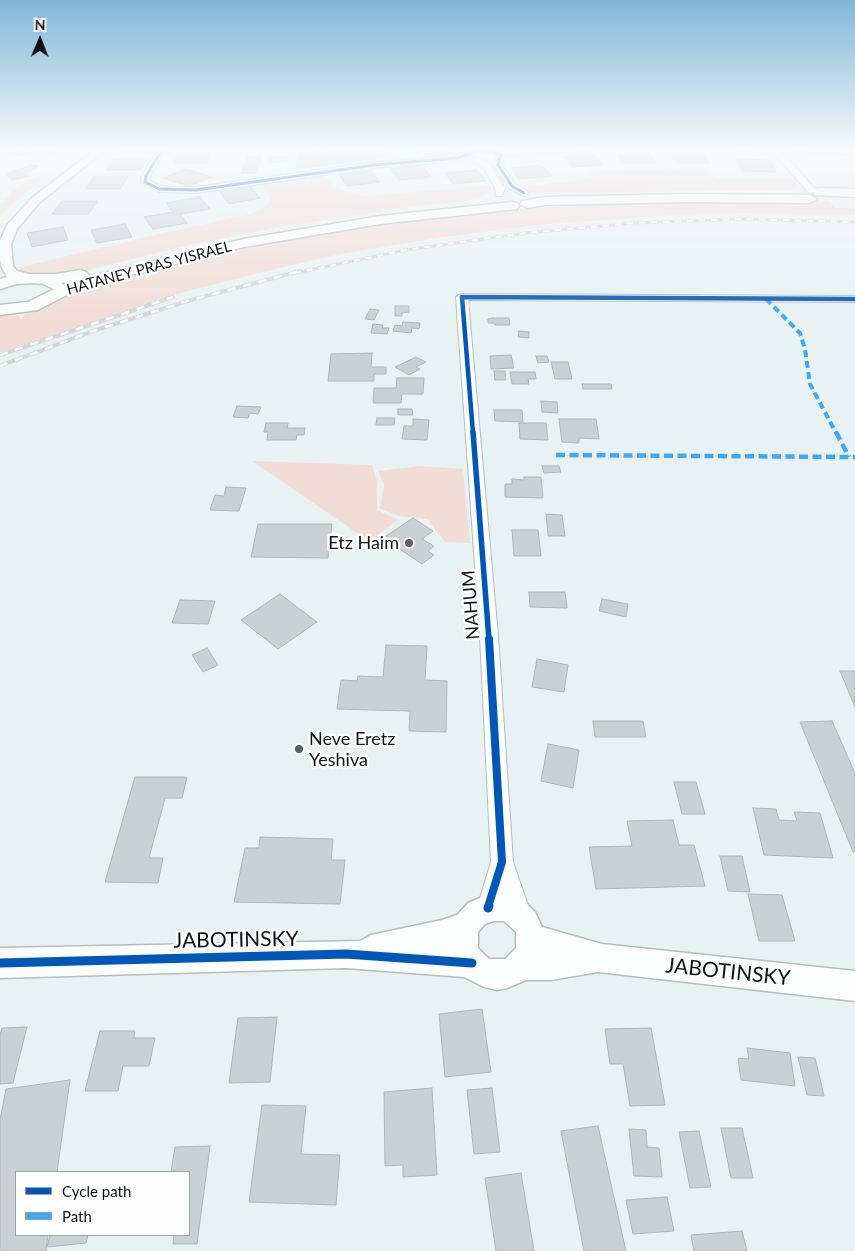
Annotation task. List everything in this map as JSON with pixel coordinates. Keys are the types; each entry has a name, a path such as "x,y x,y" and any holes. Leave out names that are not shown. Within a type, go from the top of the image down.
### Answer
{"main road":[{"name":"HATANEY PRAS YISRAEL","path":"0,284 34,278 76,276 208,244 280,229 439,206"},
{"name":"HATANEY PRAS YISRAEL","path":"1,310 32,307 68,287 251,242 388,219 508,206"},
{"path":"34,278 47,280 56,286 54,294"}],"street":[{"path":"0,230 8,218 20,206"},
{"path":"30,206 11,228 5,244 7,266 16,276 34,278"},
{"name":"NAHUM","path":"488,908 502,862 489,636 462,297 855,299"},
{"name":"NAHUM","path":"502,862 526,927"},
{"path":"488,908 507,909 526,927 531,950 523,965 509,973 496,974 481,970 472,963 463,945 463,935 466,926 474,914 488,908"},
{"name":"JABOTINSKY","path":"346,954 433,936 466,926"},
{"name":"JABOTINSKY","path":"526,927 552,946 602,959 855,986"},
{"name":"JABOTINSKY","path":"0,963 346,954 472,963"},
{"name":"JABOTINSKY","path":"523,965 551,965 602,959"}],"shaded area":[{"path":"0,206 10,206 9,207 0,217"},
{"path":"265,206 414,206 284,226 185,246 73,274 34,275 24,273 17,268 243,216"},
{"path":"567,206 834,206 835,208 855,208 855,215 682,214 536,225 437,238 336,255 173,295 0,353 0,315 20,316 21,320 26,314 43,309 81,289 214,254 267,243 367,226 506,210"},
{"path":"252,461 372,465 377,481 377,510 398,520 369,541"},
{"path":"420,466 463,469 470,543 445,542 427,519 400,516 380,509 384,485 378,471"}],"building":[{"path":"58,206 94,206 88,214 52,214"},
{"path":"169,206 208,206 210,209 180,214 187,223 153,229 144,217 173,212"},
{"path":"125,224 132,237 97,243 91,230"},
{"path":"63,227 68,240 32,247 27,233"},
{"path":"395,306 409,306 409,312 402,313 402,316 395,316"},
{"path":"370,309 379,310 374,320 365,319"},
{"path":"509,318 510,325 488,323 488,319"},
{"path":"403,322 420,323 419,329 412,328 411,333 393,331 395,325 402,326"},
{"path":"373,324 383,325 382,328 389,328 387,334 371,333"},
{"path":"519,331 529,332 529,338 518,337"},
{"path":"372,353 371,367 386,367 386,374 374,374 374,381 328,381 331,354"},
{"path":"511,355 514,368 491,369 490,356"},
{"path":"536,356 547,356 549,362 538,363"},
{"path":"416,357 426,362 416,367 420,369 409,375 395,367"},
{"path":"551,362 568,362 572,379 555,379"},
{"path":"494,371 505,371 506,380 495,380"},
{"path":"510,372 535,372 536,379 528,379 529,384 512,384"},
{"path":"397,378 424,378 423,394 402,394 401,403 373,403 374,388 396,388"},
{"path":"582,384 611,384 612,389 583,389"},
{"path":"541,401 557,402 558,413 542,412"},
{"path":"237,406 261,407 258,414 250,413 248,418 233,417"},
{"path":"398,409 412,409 413,415 398,415"},
{"path":"494,410 522,410 523,422 495,421"},
{"path":"377,418 395,418 394,425 376,425"},
{"path":"413,419 429,420 427,440 402,439 404,426 413,426"},
{"path":"559,419 596,419 599,439 579,438 579,443 562,442"},
{"path":"266,423 288,423 287,428 305,428 304,435 297,435 296,440 267,440 268,432 264,432"},
{"path":"519,423 546,423 548,440 520,439"},
{"path":"542,466 559,466 561,472 544,473"},
{"path":"524,477 541,477 543,498 505,497 505,484 512,484 512,479 524,480"},
{"path":"226,487 246,488 239,511 210,510 215,495 224,496"},
{"path":"546,514 562,515 565,536 548,536"},
{"name":"Etz Haim","path":"413,518 433,531 422,539 434,546 428,551 434,555 422,564 383,538"},
{"path":"258,524 332,524 328,558 251,557"},
{"path":"512,530 538,530 541,556 514,556"},
{"path":"529,592 565,592 567,608 530,607"},
{"path":"280,594 317,622 278,649 241,620"},
{"path":"602,599 628,604 626,617 599,611"},
{"path":"180,600 215,601 208,624 172,623"},
{"path":"386,645 427,646 425,680 447,681 446,732 409,731 410,711 337,709 341,680 357,681 358,676 383,677"},
{"path":"207,648 218,665 203,672 192,655"},
{"path":"537,659 568,665 564,692 532,687"},
{"path":"840,671 855,671 855,707"},
{"path":"593,721 643,721 646,737 595,737"},
{"path":"832,721 855,773 855,852 853,852 800,722"},
{"path":"548,744 579,750 573,788 541,781"},
{"path":"135,777 187,777 182,798 165,798 149,858 163,858 158,883 105,882"},
{"path":"674,782 696,782 705,814 682,814"},
{"path":"753,808 776,809 779,820 797,821 794,812 820,813 833,858 764,855"},
{"path":"673,820 679,845 694,845 705,886 596,889 589,847 632,846 627,821"},
{"path":"260,837 333,839 331,860 345,860 340,904 234,902 245,848 259,848"},
{"path":"720,856 742,856 750,892 728,891"},
{"path":"748,894 782,895 795,941 759,941"},
{"path":"482,1009 491,1072 445,1077 439,1014"},
{"path":"277,1017 270,1082 229,1083 238,1018"},
{"path":"27,1027 13,1083 0,1084 0,1035 2,1028"},
{"path":"651,1028 665,1105 630,1106 623,1064 610,1064 605,1029"},
{"path":"100,1031 135,1031 134,1038 155,1038 149,1066 123,1066 118,1091 85,1091"},
{"path":"747,1048 790,1053 795,1086 741,1080 738,1058 749,1059"},
{"path":"798,1057 815,1058 824,1096 807,1095"},
{"path":"70,1080 57,1171 15,1171 15,1236 48,1236 46,1251 0,1251 0,1120 6,1089"},
{"path":"432,1088 437,1175 403,1177 403,1165 385,1166 384,1092"},
{"path":"492,1088 500,1152 474,1154 467,1090"},
{"path":"262,1105 306,1106 301,1154 340,1155 336,1205 249,1202"},
{"path":"598,1126 626,1251 584,1251 561,1131"},
{"path":"721,1128 742,1128 753,1178 731,1178"},
{"path":"629,1129 646,1130 647,1147 659,1148 662,1177 634,1176"},
{"path":"699,1131 711,1187 690,1188 679,1132"},
{"path":"210,1146 197,1244 173,1244 174,1236 190,1236 190,1171 171,1171 175,1147"},
{"path":"521,1173 534,1251 496,1251 485,1178"},
{"path":"667,1197 674,1231 633,1234 626,1200"},
{"path":"742,1231 747,1251 694,1251 691,1235"},
{"path":"50,1236 88,1236 86,1243 47,1247"}],"railway":[{"path":"295,273 406,250 525,233 634,223 740,219 855,222"},
{"path":"0,366 93,331 191,300 300,271"},
{"path":"0,355 173,297"}],"marked path":[{"path":"766,299 800,333 805,349 810,384 849,457"},
{"path":"556,455 855,457"}],"cycle path":[{"path":"488,908 502,862 489,636 462,297 855,299"},
{"path":"0,963 346,954 472,963"}],"place":[{"name":"Etz Haim","path":"409,543"},
{"name":"Neve Eretz Yeshiva","path":"299,749"}]}
